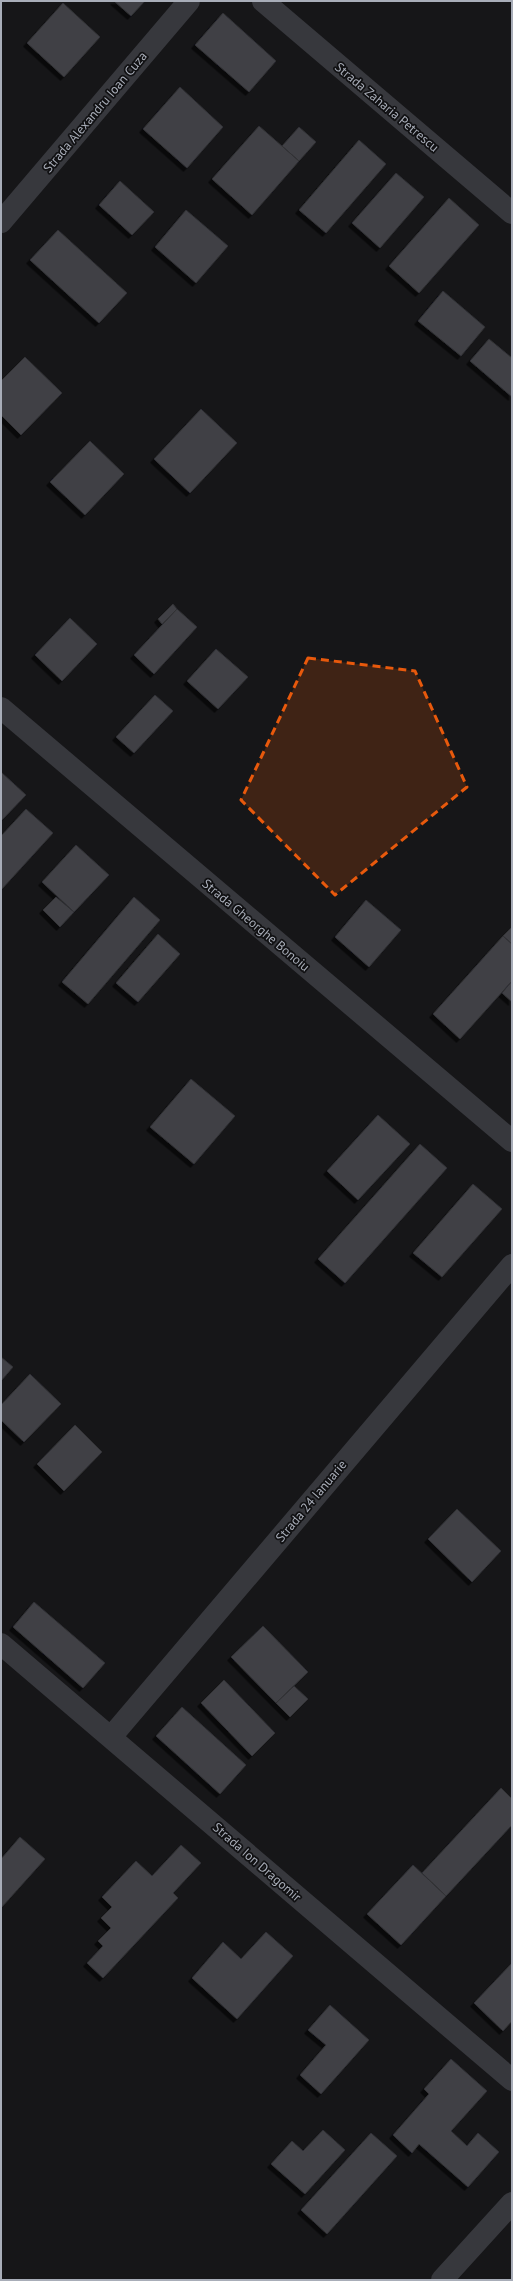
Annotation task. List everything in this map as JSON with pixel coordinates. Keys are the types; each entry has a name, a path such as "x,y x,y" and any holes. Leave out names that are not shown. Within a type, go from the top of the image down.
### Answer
{"street":[{"name":"Strada Alexandru Ioan Cuza","path":"1,222 189,1"},
{"name":"Strada Zaharia Petrescu","path":"263,1 512,214"},
{"name":"Strada Gheorghe Bonoiu","path":"1,708 512,1141"},
{"name":"Strada 24 Ianuarie","path":"111,1737 512,1265"},
{"name":"Strada Ion Dragomir","path":"1,1644 512,2080"},
{"path":"442,2280 512,2203"}],"highlighted area":[{"path":"308,658 415,671 467,787 335,895 241,800"}],"building":[{"path":"114,1 145,1 131,16"},
{"path":"63,3 100,37 64,77 27,43"},
{"path":"223,13 276,61 249,92 195,45"},
{"path":"180,87 223,127 187,168 143,129"},
{"path":"259,126 299,161 252,215 212,179"},
{"path":"299,127 316,142 299,161 282,146"},
{"path":"359,140 386,164 326,233 299,210"},
{"path":"396,173 424,197 380,248 352,223"},
{"path":"120,181 154,212 132,235 99,205"},
{"path":"449,198 479,225 419,293 389,266"},
{"path":"186,210 228,246 196,283 155,247"},
{"path":"58,230 127,293 99,323 30,260"},
{"path":"443,291 485,327 461,356 418,321"},
{"path":"489,339 512,358 512,397 470,361"},
{"path":"25,357 62,393 21,435 1,415 1,381"},
{"path":"201,409 237,443 190,493 154,459"},
{"path":"90,441 124,474 85,515 50,482"},
{"path":"173,604 177,609 162,624 158,619"},
{"path":"177,609 197,627 154,674 134,655"},
{"path":"70,618 97,644 62,681 35,655"},
{"path":"216,649 248,677 218,709 187,681"},
{"path":"155,695 173,711 134,753 116,737"},
{"path":"1,772 26,795 1,821"},
{"path":"26,809 53,833 1,890 1,836"},
{"path":"76,845 109,875 74,912 42,882"},
{"path":"56,897 74,912 60,927 43,910"},
{"path":"134,897 160,920 88,1004 62,982"},
{"path":"366,900 401,930 369,967 335,937"},
{"path":"512,927 512,944 503,936"},
{"path":"158,934 180,954 138,1002 116,983"},
{"path":"503,936 512,944 512,981 460,1039 433,1014"},
{"path":"512,981 512,1002 502,993"},
{"path":"191,1079 235,1116 194,1164 150,1127"},
{"path":"378,1115 410,1144 358,1200 327,1171"},
{"path":"420,1144 447,1168 345,1283 318,1259"},
{"path":"473,1184 502,1209 442,1277 413,1253"},
{"path":"1,1357 13,1367 1,1381"},
{"path":"30,1374 61,1404 24,1442 1,1420 1,1405"},
{"path":"75,1425 102,1452 64,1491 37,1464"},
{"path":"457,1509 501,1551 472,1582 428,1539"},
{"path":"34,1602 105,1663 83,1688 13,1627"},
{"path":"263,1626 308,1672 276,1703 231,1657"},
{"path":"224,1680 275,1733 252,1756 201,1703"},
{"path":"294,1686 308,1699 290,1717 276,1703"},
{"path":"182,1707 246,1765 220,1794 156,1736"},
{"path":"501,1788 512,1799 512,1825 446,1896 422,1873"},
{"path":"20,1837 45,1859 1,1908 1,1859"},
{"path":"181,1845 201,1863 173,1893 178,1898 103,1978 87,1963 103,1946 98,1941 111,1928 101,1918 112,1907 102,1897 136,1861 152,1876"},
{"path":"413,1865 446,1896 401,1945 367,1914"},
{"path":"266,1932 293,1956 237,2019 192,1978 223,1942 241,1959"},
{"path":"512,1963 512,2021 503,2031 474,2003"},
{"path":"330,2005 369,2040 321,2094 300,2075 326,2045 308,2030"},
{"path":"451,2059 487,2091 451,2131 467,2146 478,2133 499,2152 468,2187 419,2144 412,2153 393,2135 429,2094 424,2089"},
{"path":"323,2130 345,2150 305,2194 271,2164 292,2141 303,2151"},
{"path":"371,2133 397,2156 327,2234 301,2210"}]}
